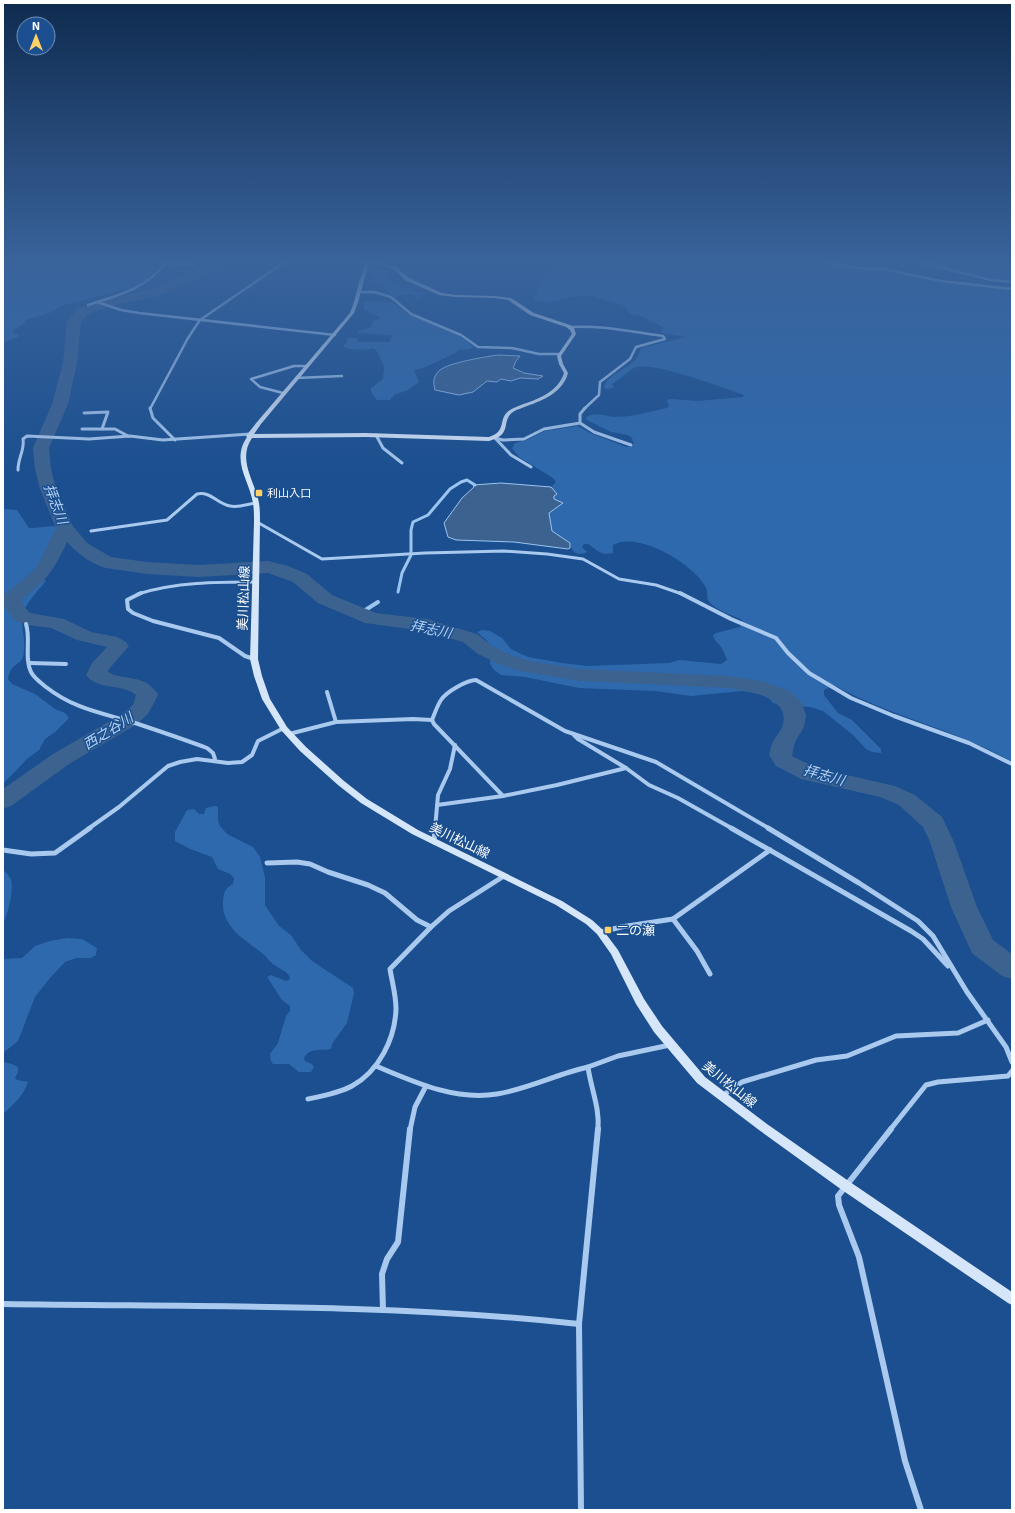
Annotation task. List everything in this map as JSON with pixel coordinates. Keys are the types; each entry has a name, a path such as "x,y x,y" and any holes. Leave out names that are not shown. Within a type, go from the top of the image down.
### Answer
{"main road":[{"path":"249,435 376,435 481,439 495,438 503,433 507,414 554,391 561,385 566,377 566,373 559,360 560,354 574,334"},
{"name":"美川松山線","path":"335,335 283,393 249,435 243,452 243,464 256,503 257,554 254,659 266,699 286,731 303,749 364,800 434,842 575,912 600,932 615,952 649,1016 670,1045 701,1080 846,1186 1012,1299"}],"street":[{"path":"175,440 153,418 150,409 152,401 171,372 191,334"},
{"path":"322,334 335,335"},
{"path":"458,334 478,347 515,348 539,354 560,354"},
{"path":"580,423 580,414 591,401 599,395 600,382 603,379 615,372 630,359 636,347 665,339 663,336 642,334"},
{"path":"283,393 260,387 254,384 251,379 294,366 307,366"},
{"path":"296,378 342,376"},
{"path":"91,413 92,409"},
{"path":"84,413 108,412 102,429"},
{"path":"495,438 503,440 519,440 527,438 538,431 552,427 580,423 594,432 631,446"},
{"path":"82,429 115,429 121,434 154,440 249,435"},
{"path":"376,435 377,440 386,451 395,456 402,463"},
{"path":"18,470 18,460 24,446 24,437 40,436 89,439 130,436"},
{"path":"495,438 511,455 530,467"},
{"path":"91,531 167,520 201,492 207,493 226,506 232,507 256,503"},
{"path":"257,522 322,559 424,553 504,551 547,554 583,559 619,579 656,585 677,591 731,619 764,632 776,638 788,653 809,673 851,698 894,716 956,737 1012,764"},
{"path":"254,659 243,656 230,644 217,638 142,617 129,610 127,606 128,601 132,597 154,589 256,578"},
{"path":"26,624 29,632 30,669 34,676 64,699 82,709 140,725 207,748 213,753 214,759"},
{"path":"30,663 66,664"},
{"path":"432,720 441,698 470,680 476,680 565,731 574,735 590,738 656,762 678,774 902,909 918,921 933,936 953,970 1006,1047 1012,1062"},
{"path":"327,692 336,722"},
{"path":"3,850 31,854 55,853 119,807 168,766 176,762 187,759 214,759 232,763 248,759 253,755 258,741 286,731 336,722 413,719 432,720"},
{"path":"432,720 434,724 503,796"},
{"path":"574,735 578,739 626,768 649,785 678,798 923,939 953,970"},
{"path":"434,842 438,795 450,769 455,745"},
{"path":"437,805 503,796 557,785 626,768"},
{"path":"600,932 621,927 673,919 770,850"},
{"path":"267,863 297,862 310,864 328,872 368,885 385,893 400,904 417,920 431,926"},
{"path":"308,1099 338,1092 354,1086 376,1066 388,1046 396,1010 396,999 390,970 431,926 449,911 504,876"},
{"path":"673,919 697,951 710,974"},
{"path":"722,1096 742,1082 816,1060 847,1056 896,1036 958,1033 988,1020"},
{"path":"376,1066 434,1089 466,1094 496,1095 588,1067 604,1059 620,1054 670,1045"},
{"path":"581,1510 579,1324 598,1127 597,1103 590,1081 588,1067"},
{"path":"921,1510 905,1461 858,1257 839,1205 838,1196 926,1085 938,1082 1008,1076 1012,1071"},
{"path":"383,1310 381,1279 382,1266 389,1253 398,1242 411,1121 415,1107 426,1086"},
{"path":"3,1304 383,1310 533,1318 579,1324"}],"shaded area":[{"path":"3,334 19,335 18,337 3,342"},
{"path":"367,334 454,334 474,347 457,350 457,352 436,362 414,370 419,382 408,390 394,395 390,400 377,400 371,392 371,388 383,379 384,367 377,351 372,348 357,350 343,346 348,341 346,338 357,338 357,341 360,342 389,342 392,336"},
{"path":"666,334 1012,334 1012,762 969,741 878,706 834,685 824,690 824,695 838,713 852,720 881,749 881,753 872,752 866,749 853,735 823,711 810,707 773,703 769,698 762,694 742,691 691,696 655,691 579,688 525,677 501,675 494,670 490,664 492,648 477,632 482,630 490,631 502,638 511,649 528,657 562,663 588,666 669,663 679,660 721,664 727,660 720,645 715,640 713,635 740,627 742,620 713,606 708,599 705,586 689,568 677,559 650,546 636,542 624,542 613,545 613,553 605,554 599,552 588,544 584,544 582,547 587,552 578,554 573,551 570,543 552,531 549,513 563,503 553,499 551,487 556,482 553,478 519,457 512,448 515,443 527,440 545,431 577,426 590,433 626,447 631,447 634,444 632,438 628,435 611,432 587,420 586,418 596,414 620,417 647,413 667,408 669,406 667,400 671,399 698,401 743,397 744,395 686,375 658,368 646,367 634,368 612,384 614,388 607,389 604,387 609,379 635,360 641,348 686,337"},
{"path":"499,355 520,356 513,368 524,373 543,376 538,379 520,378 511,381 501,379 497,382 487,381 473,392 459,395 435,390 435,377 444,367 468,360"},
{"path":"501,483 551,487 557,494 554,496 554,499 563,503 549,513 552,531 570,543 570,548 568,549 514,542 456,540 448,537 444,523 462,498 474,487 473,485"},
{"path":"3,509 17,510 29,528 57,526 59,529 39,573 46,581 30,600 22,617 24,653 22,660 13,667 8,679 12,684 35,694 55,709 65,713 69,718 55,732 45,739 39,750 27,759 3,784"},
{"path":"215,806 218,807 218,821 220,826 227,834 253,847 260,857 265,877 265,905 279,926 291,935 301,950 312,961 353,988 354,993 347,1023 332,1044 331,1049 309,1052 304,1058 305,1061 312,1064 314,1067 311,1072 299,1072 289,1064 273,1064 271,1061 270,1054 278,1043 286,1016 290,1011 290,1006 282,1000 267,977 271,975 286,981 289,980 290,977 235,932 226,918 223,910 224,895 225,891 233,884 234,878 230,874 218,869 212,857 190,849 175,841 175,832 187,810 194,809 199,814 204,814 206,808"},
{"path":"3,869 9,876 12,890 7,914 3,924"},
{"path":"67,938 82,939 97,948 96,955 91,958 76,958 65,962 35,997 18,1041 3,1053 3,959 22,958 35,946 50,941"},
{"path":"3,1062 18,1067 18,1072 15,1078 17,1080 28,1082 21,1095 3,1114"}],"waterway":[{"name":"拝志川","path":"65,528 48,489 43,469 41,448 60,404 70,363 73,334"},
{"path":"411,552 411,530 413,522 428,515 450,489 461,482 467,480 475,485"},
{"name":"西之谷川","path":"3,801 41,772 88,743 116,728 136,714 145,702 147,694 136,685 110,680 97,675 99,667 119,646 110,641 84,636 57,623 45,620 28,619 19,614 15,608 11,599 36,579 46,567 65,528"},
{"name":"拝志川","path":"65,528 81,547 106,562 147,568 199,571 268,567 281,570 300,578 325,599 372,619 427,625 470,638 485,650 506,660 527,667 580,675 728,682 754,686 779,695 791,704 795,715 793,727 784,742 780,755 784,761 809,774 887,791 907,800 933,823 942,842 964,907 982,946 1012,969"},
{"path":"398,592 402,573 411,555"},
{"path":"359,614 378,602"}],"place":[{"name":"利山入口","path":"259,493"},
{"name":"二の瀬","path":"608,930"}]}
